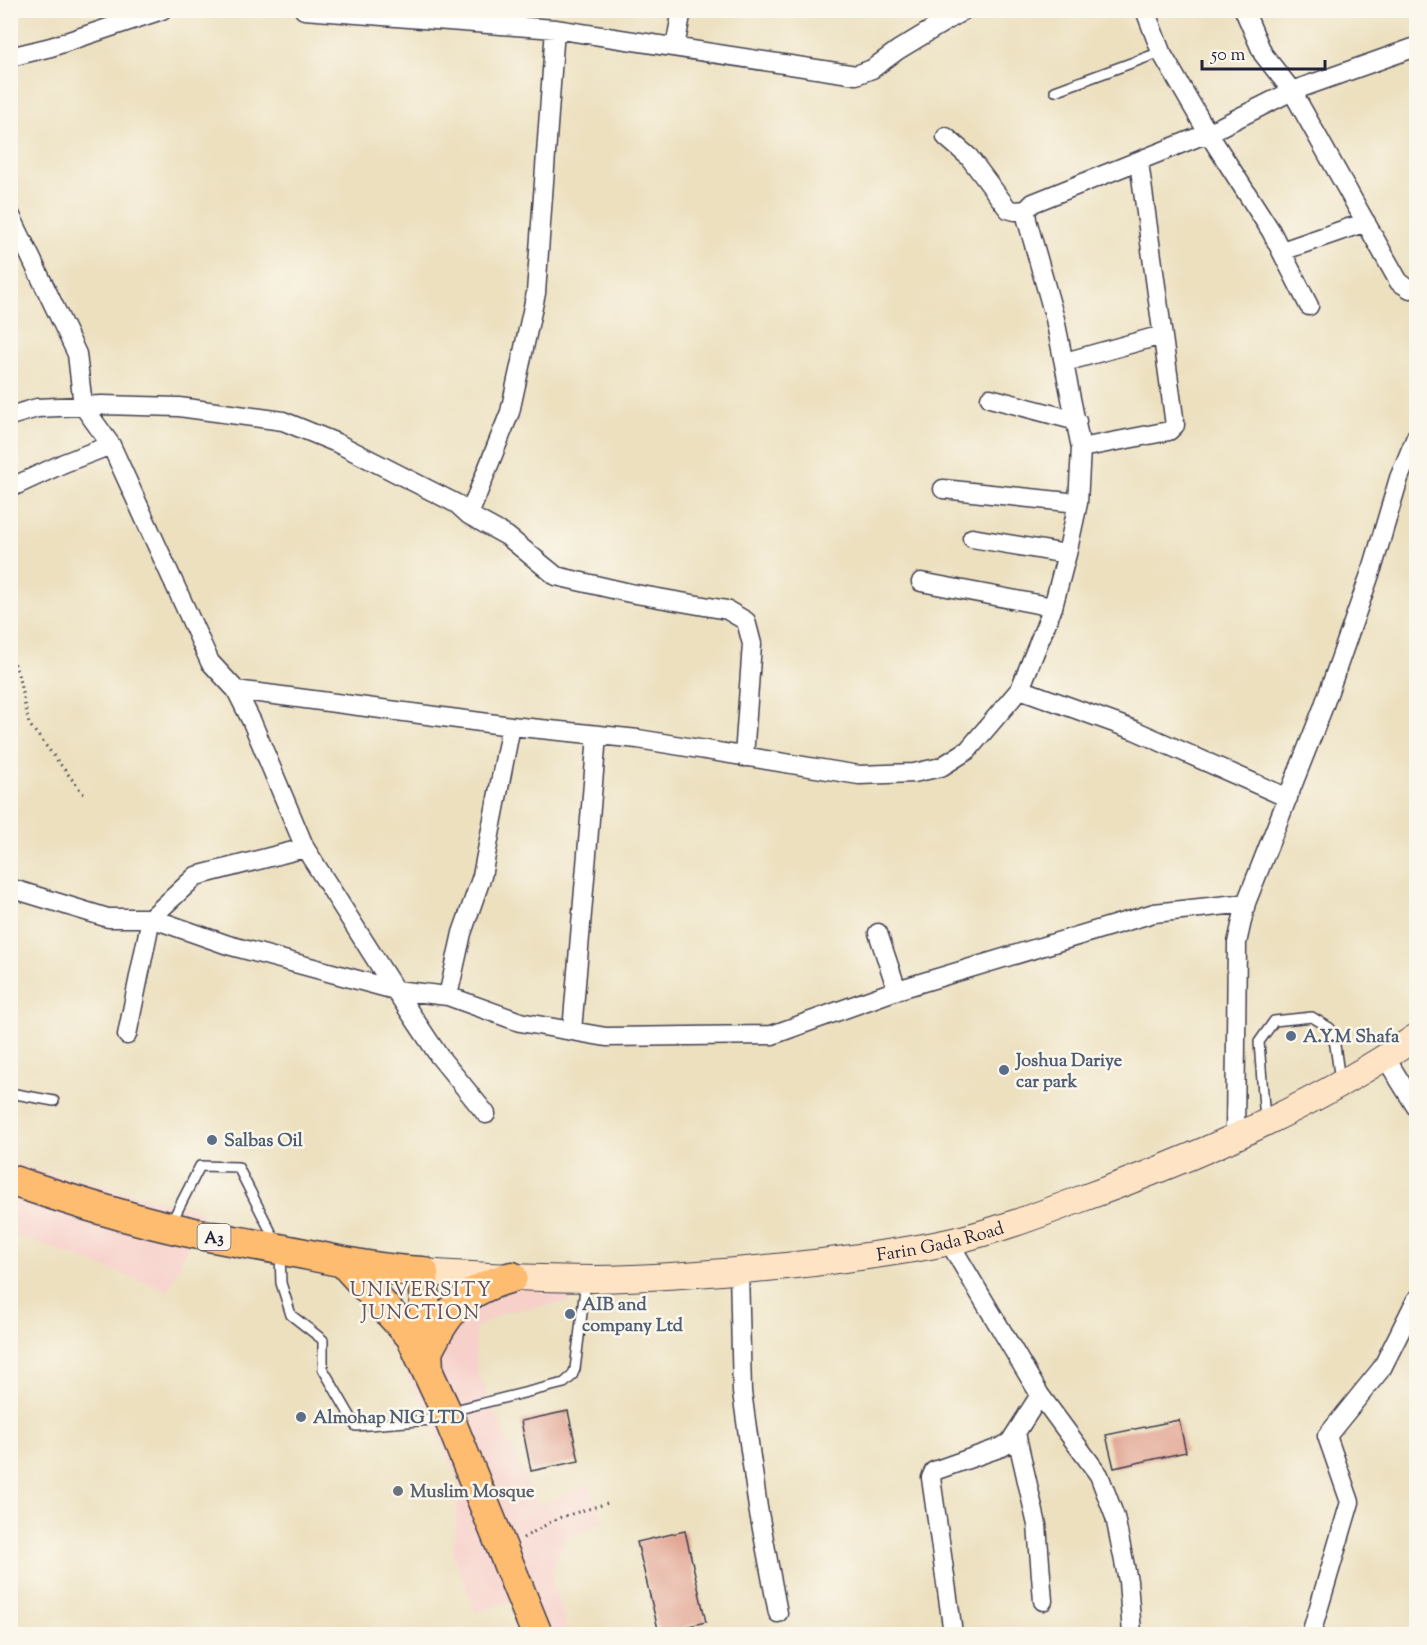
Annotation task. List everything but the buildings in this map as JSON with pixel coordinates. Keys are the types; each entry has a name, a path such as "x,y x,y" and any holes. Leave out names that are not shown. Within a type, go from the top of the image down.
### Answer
{"highway":[{"name":"A3","path":"10,1180 82,1205 169,1228 344,1263 413,1272"},
{"path":"344,1263 422,1352"},
{"path":"413,1272 422,1352 537,1635"},
{"path":"422,1352 456,1305 468,1294 487,1284 512,1277"}],"main road":[{"name":"Farin Gada Road","path":"413,1272 586,1278 688,1275 858,1258 950,1242 1026,1219 1169,1166 1266,1122 1340,1083 1416,1037"}],"street":[{"path":"10,57 51,47 162,10"},
{"path":"304,10 521,19 555,29 856,75 872,69 898,50 964,10"},
{"path":"675,47 682,10"},
{"path":"1145,10 1161,52 1208,133 1282,251 1309,306"},
{"path":"1244,10 1263,54 1292,91 1400,282 1410,289 1416,287"},
{"path":"469,514 510,412 536,293 555,29"},
{"path":"946,137 969,157 1008,209 1026,210 1033,203 1208,133 1292,91 1416,47"},
{"path":"1081,448 1173,428 1176,425 1139,162"},
{"path":"236,690 511,726 638,739 859,775 914,772 941,767 968,750 1020,689 1053,607 1078,503 1081,448 1077,421 1055,319 1026,210"},
{"path":"10,214 77,354 84,406 111,445 210,662 236,690 252,722 305,848 439,1056 486,1114"},
{"path":"1282,251 1366,222"},
{"path":"1065,362 1162,335"},
{"path":"990,398 1077,421"},
{"path":"10,416 37,408 179,407 283,421 337,443 457,504 469,514 507,536 556,576 727,610 746,621 752,645 744,758"},
{"path":"1235,1136 1237,943 1246,903 1288,798 1374,563 1408,480 1416,437"},
{"path":"10,488 64,463 111,445"},
{"path":"943,489 1078,503"},
{"path":"972,538 1067,554"},
{"path":"921,582 1053,607"},
{"path":"1020,689 1134,730 1288,798"},
{"path":"448,996 462,933 482,876 511,726"},
{"path":"572,1031 597,736"},
{"path":"127,1035 152,918 196,876 305,848"},
{"path":"10,888 108,918 152,918 228,945 395,990 448,996 520,1022 606,1037 772,1035 897,990 1154,913 1246,903"},
{"path":"878,933 897,990"},
{"path":"1385,1057 1416,1107"},
{"path":"950,1242 1040,1395 1099,1475 1115,1517 1128,1581 1132,1635"},
{"path":"739,1270 742,1392 759,1508 778,1613"},
{"path":"1311,1635 1350,1502 1327,1436 1382,1368 1416,1300"},
{"path":"951,1635 952,1626 931,1478 934,1471 1002,1447 1010,1442 1040,1395"},
{"path":"1016,1433 1037,1525 1043,1601"}],"lane":[{"path":"1055,91 1161,52"},
{"path":"1266,1122 1259,1042 1274,1021 1312,1017 1330,1028 1335,1045 1340,1083"},
{"path":"10,1093 54,1101"},
{"path":"169,1228 200,1166 238,1167 279,1249 281,1283 291,1315 323,1340 323,1369 356,1426 448,1415 564,1383 572,1376 575,1368 586,1278"}],"path":[{"path":"10,652 18,674 29,724 85,796"},
{"path":"503,1549 558,1518 608,1503"}],"shaded area":[{"path":"10,1163 203,1211 168,1291 15,1235 10,1200"},
{"path":"503,1286 570,1286 570,1302 504,1312 475,1329 477,1371 537,1506 589,1485 605,1522 566,1538 551,1573 568,1634 526,1634 513,1600 476,1613 453,1554 460,1483 404,1367 380,1331"}],"place":[{"name":"A.Y.M Shafa","path":"1291,1036"},
{"name":"Joshua Dariye car park","path":"1004,1070"},
{"name":"Salbas Oil","path":"212,1140"},
{"name":"AIB and company Ltd","path":"570,1314"},
{"name":"Almohap NIG LTD","path":"301,1417"},
{"name":"Muslim Mosque","path":"398,1491"}],"district":[{"name":"UNIVERSITY JUNCTION","path":"421,1300"}]}
